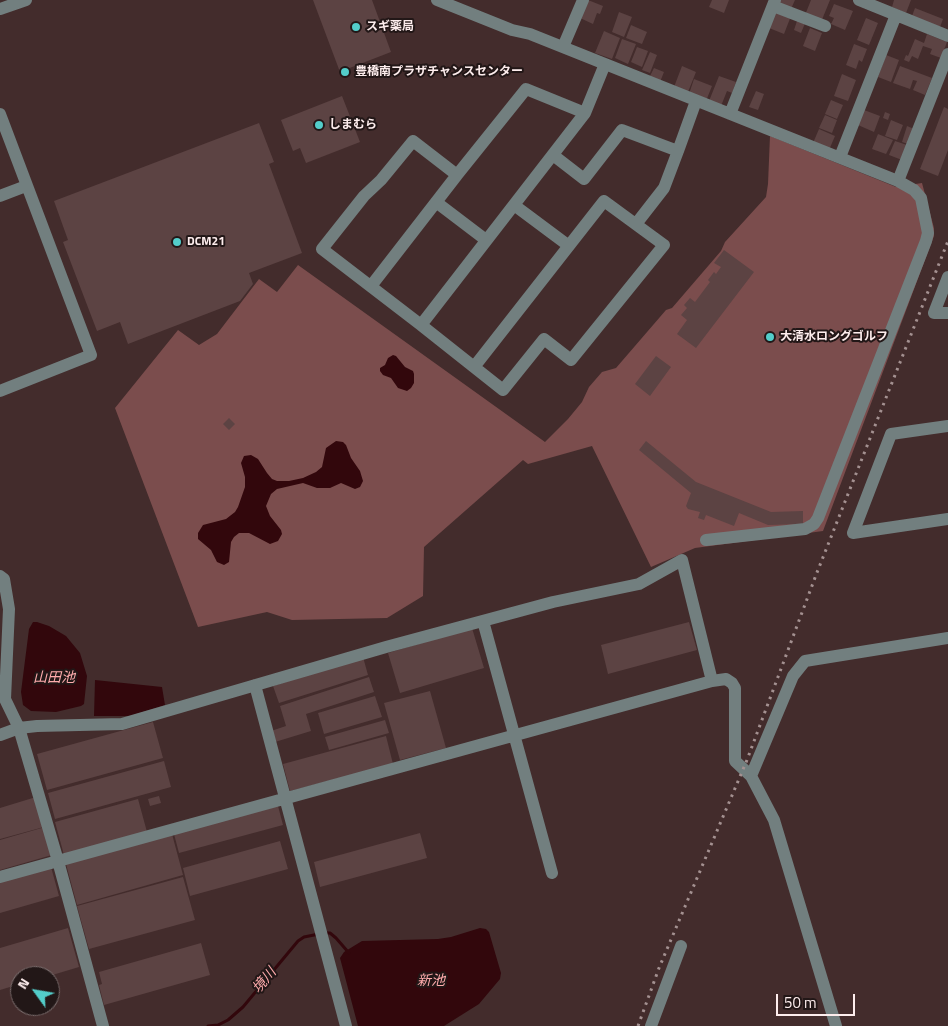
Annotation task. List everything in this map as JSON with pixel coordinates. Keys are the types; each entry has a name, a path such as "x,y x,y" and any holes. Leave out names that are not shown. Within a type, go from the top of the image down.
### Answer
{"street":[{"path":"0,9 26,0"},
{"path":"436,0 512,30 530,34 898,181 914,190 921,198 928,233 926,241 818,518 814,524 805,529 706,540"},
{"path":"563,48 582,0"},
{"path":"860,0 948,36"},
{"path":"730,114 774,3 826,26"},
{"path":"840,158 896,14"},
{"path":"898,181 948,54"},
{"path":"421,325 585,113 605,64"},
{"path":"371,286 526,89 585,113"},
{"path":"636,224 664,188 696,101"},
{"path":"0,114 91,355 0,391"},
{"path":"552,155 584,179 622,130 678,151"},
{"path":"457,175 413,141 381,180 364,196 322,249 503,390 544,338 571,360 664,245 604,201 474,367"},
{"path":"0,196 26,186"},
{"path":"436,202 486,240"},
{"path":"514,205 569,246"},
{"path":"948,278 934,313 948,313"},
{"path":"948,426 891,434 853,533 948,519"},
{"path":"0,734 19,728 38,726 122,724 386,647 553,602 638,584 682,560 712,681"},
{"path":"0,576 4,579 9,609 5,699 19,728 103,1026"},
{"path":"483,621 552,873"},
{"path":"751,776 793,676 805,661 948,638"},
{"path":"0,877 712,681 726,679 735,688 734,761 751,776 774,820 836,1026"},
{"path":"255,686 346,1026"},
{"path":"651,1026 681,946"}],"shaded area":[{"path":"770,136 896,187 922,183 934,228 934,236 823,531 695,548 651,567 592,446 528,464 523,460 424,547 423,596 387,618 292,620 267,612 198,627 115,408 178,330 199,345 217,334 259,279 277,292 298,265 545,442 582,402 589,387 602,372 616,368 666,310 672,308 721,251 725,242 766,197"}],"water":[{"path":"393,355 405,367 413,371 414,383 407,391 398,388 391,378 383,375 380,371 380,368 385,365 388,358"},
{"path":"336,441 343,442 346,445 351,458 360,471 363,481 360,487 355,489 341,483 330,488 317,488 303,483 277,489 271,494 266,506 270,516 281,530 282,534 278,541 270,544 249,533 239,533 231,542 229,562 224,565 217,562 211,550 198,539 198,533 203,525 226,519 238,507 245,487 245,477 241,463 244,456 251,455 258,459 272,479 289,481 303,478 322,467 326,448"},
{"name":"山田池","path":"33,622 49,626 66,636 80,653 87,676 84,704 81,706 56,712 31,711 23,705 21,692 29,629"},
{"path":"95,680 162,687 165,705 130,716 94,716"},
{"name":"新池","path":"480,928 486,929 489,932 501,973 500,979 479,1004 444,1026 358,1026 340,958 344,952 362,941 438,939"}],"building":[{"path":"313,0 372,0 391,52 347,69 348,73 343,75 340,72"},
{"path":"588,0 603,6 600,14 597,13 593,24 580,18"},
{"path":"712,0 729,0 724,13 709,7"},
{"path":"780,0 795,0 791,9 778,4"},
{"path":"811,0 830,0 821,22 805,15"},
{"path":"894,0 911,0 906,13 892,7"},
{"path":"834,4 853,11 845,30 831,24 834,18 829,16"},
{"path":"915,8 943,19 940,27 912,16"},
{"path":"776,10 791,16 784,34 769,28"},
{"path":"619,12 632,17 624,37 612,32"},
{"path":"798,18 806,21 801,33 794,30"},
{"path":"866,18 878,23 869,45 857,40"},
{"path":"631,25 647,32 642,44 626,38"},
{"path":"810,28 822,33 815,51 803,46"},
{"path":"604,31 620,38 612,59 595,53"},
{"path":"927,34 947,42 941,58 930,54 932,49 923,46 918,59 912,56 909,62 904,60 906,55 908,56 915,39 924,43"},
{"path":"622,39 636,44 628,64 615,58"},
{"path":"854,44 867,49 862,62 859,60 856,69 846,65"},
{"path":"637,47 648,51 642,67 631,62"},
{"path":"650,52 657,55 650,73 642,70"},
{"path":"886,55 899,60 891,82 878,77"},
{"path":"682,66 696,72 688,92 674,87"},
{"path":"900,66 932,78 925,95 913,90 917,81 913,80 910,89 893,83"},
{"path":"654,68 664,72 660,82 649,78"},
{"path":"842,74 856,80 848,101 834,96"},
{"path":"719,76 736,82 732,93 727,91 721,106 709,101"},
{"path":"694,79 712,86 706,101 689,94"},
{"path":"756,91 764,94 758,110 749,107"},
{"path":"342,96 360,142 306,163 300,148 293,151 281,120"},
{"path":"831,100 843,105 837,119 825,114"},
{"path":"944,107 948,109 948,150 938,176 920,169"},
{"path":"864,110 880,116 874,132 858,125"},
{"path":"885,112 890,114 888,120 883,118"},
{"path":"825,115 837,120 832,133 819,128"},
{"path":"891,120 903,125 897,140 885,136"},
{"path":"259,123 274,162 269,164 302,253 249,273 253,284 240,301 128,344 120,322 97,331 63,242 68,240 54,201"},
{"path":"907,126 914,129 908,144 902,142"},
{"path":"819,129 835,136 829,150 813,143"},
{"path":"878,134 893,140 886,154 872,149"},
{"path":"895,141 907,145 902,160 889,155"},
{"path":"724,250 754,272 696,348 677,334 687,320 681,315 687,308 684,305 690,298 695,302 710,282 708,280 721,267 714,263"},
{"path":"656,356 671,367 650,396 635,384"},
{"path":"229,418 235,424 229,430 223,424"},
{"path":"646,441 696,482 771,512 803,511 803,524 768,525 739,513 734,526 706,515 704,520 698,518 700,512 688,509 686,506 691,493 639,450"},
{"path":"689,622 697,650 608,674 601,645"},
{"path":"472,628 484,668 400,693 388,653"},
{"path":"363,657 368,675 279,703 273,686"},
{"path":"369,677 374,692 306,714 311,731 275,742 271,731 286,726 280,706"},
{"path":"430,691 446,748 400,760 384,703"},
{"path":"375,696 382,717 324,734 318,713"},
{"path":"385,720 389,733 329,750 325,737"},
{"path":"153,722 163,758 47,790 37,754"},
{"path":"386,736 393,764 290,791 283,764"},
{"path":"164,761 171,787 55,819 48,793"},
{"path":"159,796 161,803 150,806 148,799"},
{"path":"36,797 44,827 0,839 0,808"},
{"path":"138,799 147,832 64,855 55,822"},
{"path":"278,806 283,825 179,853 174,834"},
{"path":"45,827 52,855 0,870 0,840"},
{"path":"420,833 427,858 320,887 314,862"},
{"path":"172,834 183,875 77,905 66,864"},
{"path":"280,841 288,869 190,896 183,868"},
{"path":"51,867 59,896 0,913 0,882"},
{"path":"183,877 195,920 89,949 77,906"},
{"path":"68,928 79,967 60,973 60,966 10,966 10,987 0,990 0,948"},
{"path":"201,943 210,975 104,1005 99,985 102,984 99,972"}],"waterway":[{"name":"境川","path":"327,933 336,938 349,953"},
{"name":"境川","path":"208,1026 218,1025 228,1020 243,1007 298,941 304,937 319,934"}],"railway":[{"path":"638,1026 659,968 747,760 816,575 948,241"}],"place":[{"name":"スギ薬局","path":"356,27"},
{"name":"豊橋南プラザチャンスセンター","path":"345,72"},
{"name":"しまむら","path":"319,125"},
{"name":"DCM21","path":"177,242"},
{"name":"大清水ロングゴルフ","path":"770,337"}]}
